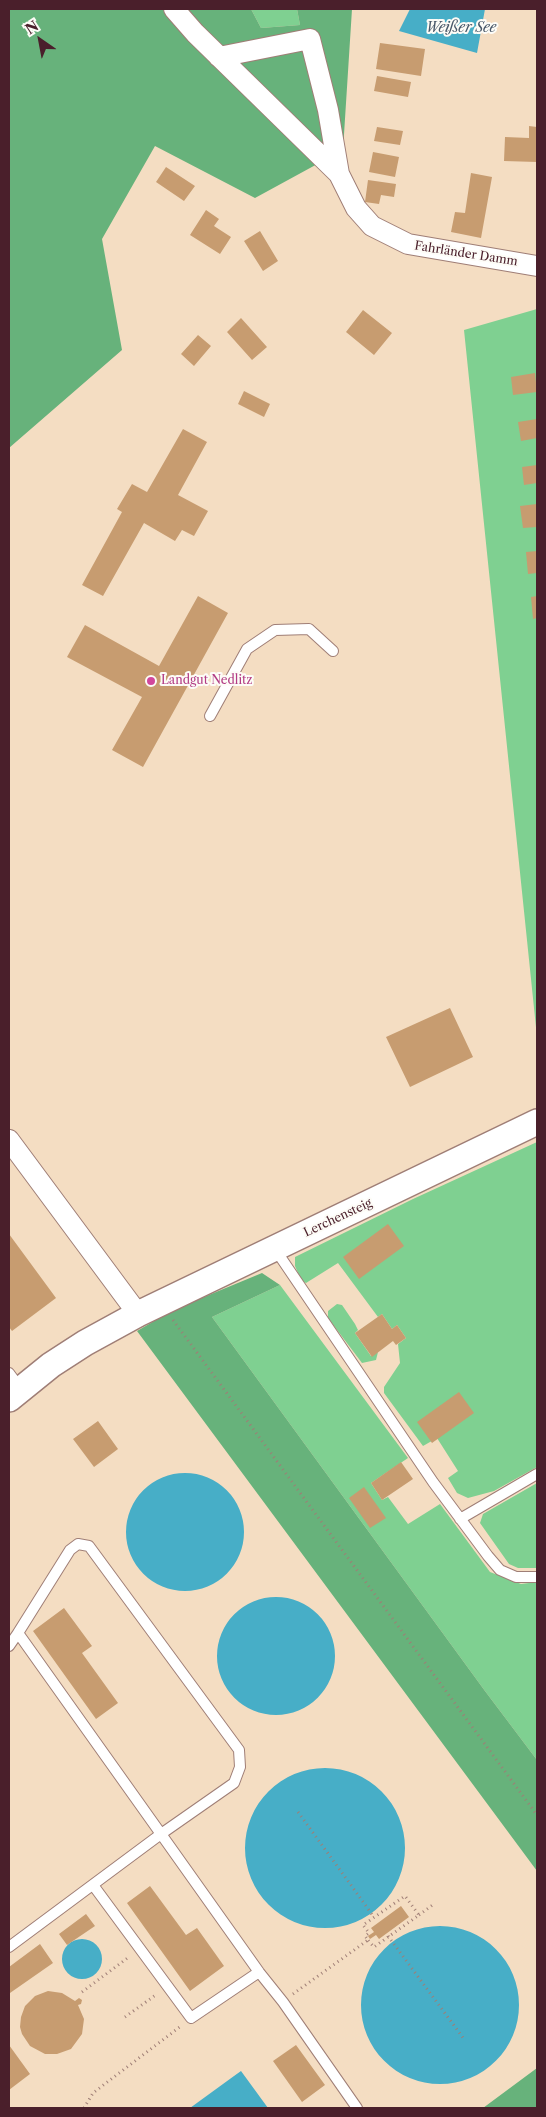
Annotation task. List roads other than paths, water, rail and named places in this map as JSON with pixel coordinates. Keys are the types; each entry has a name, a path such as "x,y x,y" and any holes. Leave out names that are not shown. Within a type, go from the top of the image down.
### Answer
{"street":[{"name":"Fahrländer Damm","path":"174,9 195,33 339,174"},
{"name":"Fahrländer Damm","path":"219,57 310,39 328,110 339,174 356,208 372,226 408,244 537,266"},
{"name":"Lerchensteig","path":"12,1387 138,1314 537,1122"},
{"path":"9,1140 138,1314"}],"lane":[{"path":"210,716 247,649 275,630 309,629 333,651"},
{"path":"275,1248 314,1310 460,1519 500,1570 516,1577 537,1577"},
{"path":"460,1519 537,1474"},
{"path":"9,1646 70,1550 78,1544 89,1546 239,1750 240,1767 234,1783 9,1947"},
{"path":"18,1633 357,2108"},
{"path":"93,1885 191,2018 259,1972"}],"water":[{"name":"Weißer See","path":"410,9 485,9 477,53 399,31"},
{"path":"185,1473 208,1477 227,1490 240,1509 244,1532 240,1555 227,1574 208,1587 185,1591 162,1587 143,1574 130,1555 126,1532 130,1509 143,1490 162,1477"},
{"path":"276,1597 299,1601 318,1614 331,1633 335,1656 331,1679 318,1698 299,1711 276,1715 253,1711 234,1698 221,1679 217,1656 221,1633 234,1614 253,1601"},
{"path":"333,1768 363,1777 382,1791 392,1803 399,1817 404,1832 404,1864 399,1879 392,1893 382,1905 370,1915 348,1925 333,1928 317,1928 302,1925 280,1915 258,1893 246,1864 245,1840 248,1825 258,1803 280,1781 309,1769"},
{"path":"440,1926 470,1932 496,1949 513,1975 519,2005 513,2035 496,2061 470,2078 440,2084 410,2078 384,2061 367,2035 361,2005 367,1975 384,1949 410,1932"},
{"path":"82,1939 96,1945 102,1959 96,1973 82,1979 68,1973 62,1959 68,1945"},
{"path":"241,2071 268,2108 190,2108 234,2076"}],"place":[{"name":"Landgut Nedlitz","path":"151,681"}]}
